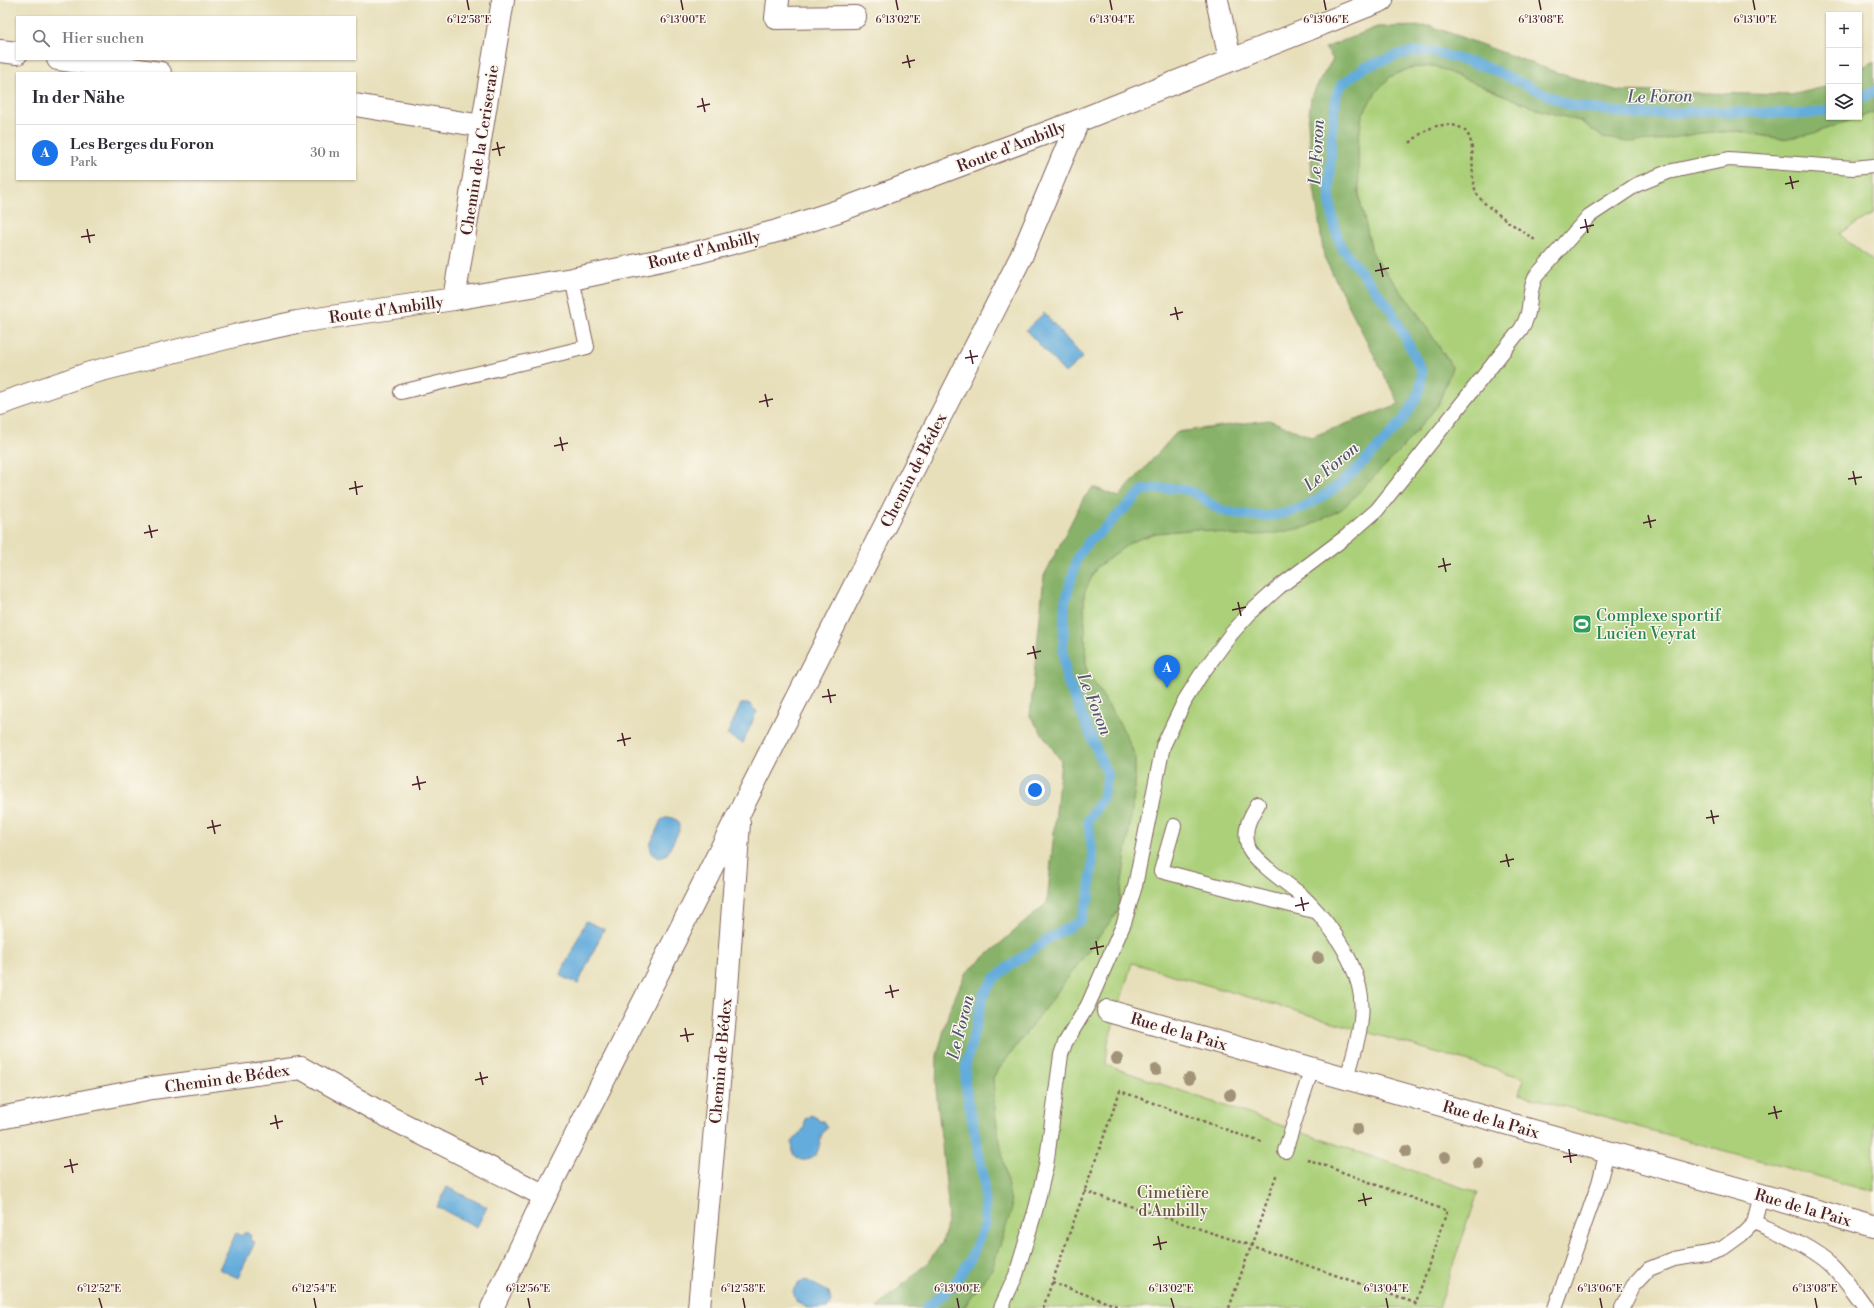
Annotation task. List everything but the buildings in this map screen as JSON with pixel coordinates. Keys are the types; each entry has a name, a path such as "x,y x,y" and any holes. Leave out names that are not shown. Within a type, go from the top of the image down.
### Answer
{"street":[{"name":"Chemin de la Ceriseraie","path":"454,299 503,0"},
{"path":"778,0 776,18 855,17"},
{"path":"1217,0 1230,59"},
{"name":"Route d'Ambilly","path":"0,404 90,373 242,334 297,322 454,299 572,279 699,252 777,231 838,211 1078,121 1230,59 1382,0"},
{"path":"0,51 16,53"},
{"path":"65,60 153,72"},
{"path":"356,105 482,126"},
{"name":"Chemin de Bédex","path":"492,1308 545,1196 1021,257 1078,121"},
{"name":"Chemin de Bédex","path":"699,1308 725,1015 739,814"},
{"name":"Rue de la Paix","path":"1108,1011 1874,1228"},
{"name":"Chemin de Bédex","path":"0,1118 152,1088 301,1068 381,1113 545,1196"}],"lane":[{"path":"1001,1308 1016,1275 1038,1201 1046,1166 1061,1054 1065,1043 1088,1005 1129,910 1163,746 1200,676 1231,634 1265,599 1347,536 1377,510 1521,329 1527,320 1530,310 1532,284 1536,276 1581,224 1597,210 1636,185 1652,178 1702,164 1729,159 1853,168 1874,166"},
{"path":"401,392 587,347 572,279"},
{"path":"1258,804 1246,827 1246,837 1252,853 1317,912 1339,942 1359,986 1362,1002 1360,1029 1347,1078"},
{"path":"1174,826 1161,872 1317,912"},
{"path":"1285,1151 1312,1068"},
{"path":"1555,1308 1599,1183 1607,1152"},
{"path":"1622,1308 1633,1286 1650,1269 1674,1259 1710,1254 1723,1248 1741,1235 1754,1222 1761,1195"},
{"path":"1754,1222 1810,1249 1830,1264 1845,1279 1866,1308"}],"path":[{"path":"1410,143 1425,130 1442,124 1459,126 1466,130 1470,139 1473,176 1479,197 1529,235"},
{"path":"1043,1308 1120,1091 1447,1211 1414,1308"},
{"path":"1229,1308 1285,1151"},
{"path":"1084,1191 1252,1246 1415,1303"},
{"path":"1052,1282 1122,1308"}],"green space":[{"path":"1431,26 1561,74 1619,91 1791,95 1826,87 1826,120 1851,120 1811,134 1782,139 1737,131 1700,133 1655,141 1628,142 1604,138 1580,121 1540,110 1434,66 1410,68 1390,77 1376,92 1362,115 1358,145 1359,197 1373,256 1414,308 1452,367 1438,405 1399,452 1342,509 1307,527 1272,534 1237,536 1197,529 1156,533 1131,542 1096,568 1084,593 1086,669 1125,733 1135,756 1135,787 1118,911 993,1077 995,1113 1012,1209 992,1269 963,1308 877,1308 927,1263 942,1243 947,1225 948,1203 936,1089 937,1056 949,1011 965,974 1047,903 1061,761 1030,716 1044,576 1083,499 1093,487 1119,497 1177,432 1269,420 1311,437 1399,404 1324,257 1312,173 1308,123 1311,97 1333,59 1325,48 1377,27"},
{"path":"1874,61 1874,112 1862,116 1862,67"},
{"name":"Complexe sportif Lucien Veyrat","path":"1434,66 1540,110 1580,121 1604,138 1737,131 1782,139 1811,134 1851,120 1862,120 1862,116 1874,112 1874,213 1839,234 1874,262 1874,1192 1519,1094 1524,1078 1132,963 1108,1042 1106,1065 1478,1193 1438,1308 963,1308 969,1302 995,1113 993,1077 1118,911 1135,787 1135,756 1125,733 1086,669 1084,593 1096,568 1131,542 1156,533 1197,529 1237,536 1342,509 1399,452 1438,405 1452,367 1414,308 1373,256 1359,197 1358,145 1362,115 1376,92 1390,77 1410,68"}],"water":[{"path":"1044,313 1083,357 1065,373 1026,330"},
{"path":"741,704 750,704 753,709 757,711 743,743 727,735"},
{"path":"669,817 677,820 680,829 667,854 659,858 652,854 650,845 661,820"},
{"path":"586,921 604,929 578,984 560,976"},
{"path":"811,1115 819,1121 823,1121 827,1127 821,1136 818,1150 813,1158 801,1160 793,1154 792,1142 804,1129 805,1119"},
{"path":"447,1187 487,1207 477,1227 437,1207"},
{"path":"236,1233 241,1236 244,1233 248,1233 251,1236 250,1240 255,1242 238,1278 219,1269"},
{"path":"806,1280 829,1292 831,1302 828,1308 809,1308 796,1301 793,1291 797,1284"}],"waterway":[{"name":"Le Foron","path":"926,1308 952,1287 971,1258 985,1223 984,1179 965,1083 966,1065 984,993 994,979 1007,968 1048,939 1080,921 1089,897 1093,857 1088,821 1102,799 1108,776 1066,678 1063,647 1065,602 1078,556 1089,541 1104,529 1143,490 1170,488 1183,489 1196,494 1219,509 1240,514 1263,516 1284,513 1304,506 1323,496 1357,469 1394,430 1406,415 1417,396 1422,378 1421,369 1390,308 1341,247 1334,225 1330,201 1332,131 1336,96 1341,85 1365,67 1401,54 1421,51 1435,52 1489,68 1569,105 1636,115 1699,111 1808,114 1826,111"},
{"name":"Le Foron","path":"1862,97 1874,91"}],"place":[{"name":"Complexe sportif Lucien Veyrat","path":"1582,624"},
{"name":"Les Berges du Foron","path":"1167,688"}],"park label":[{"name":"Cimetière d'Ambilly","path":"1173,1201"}]}
